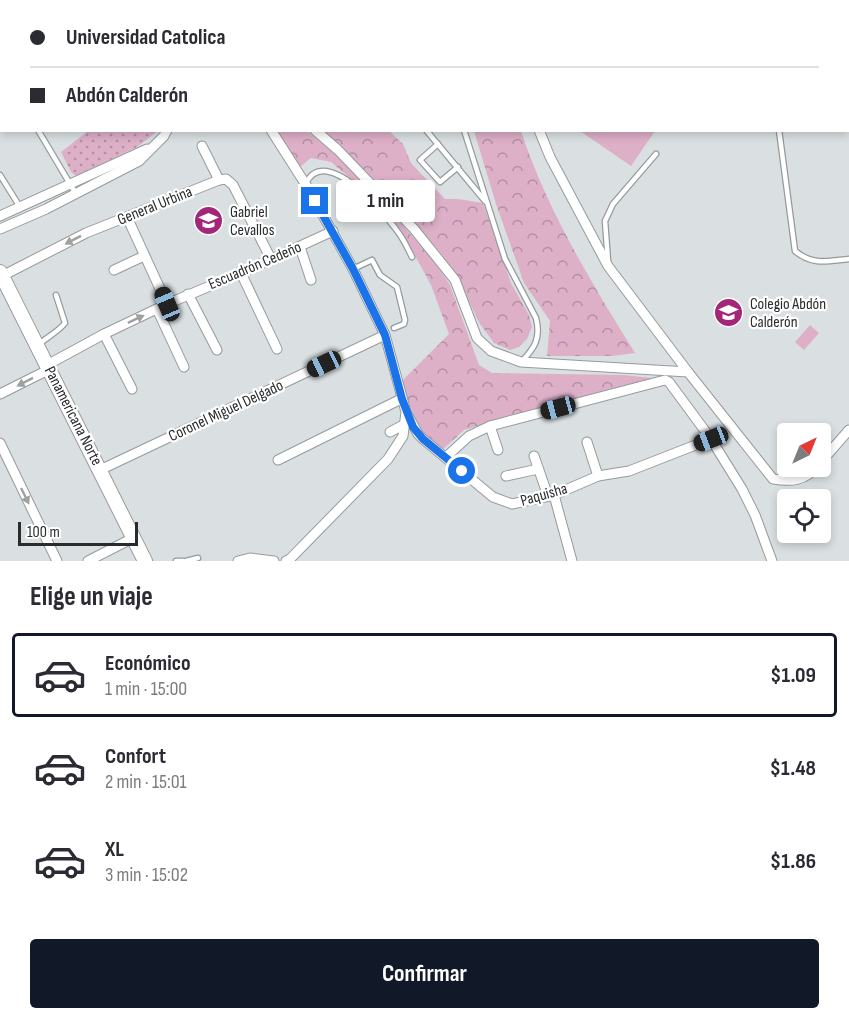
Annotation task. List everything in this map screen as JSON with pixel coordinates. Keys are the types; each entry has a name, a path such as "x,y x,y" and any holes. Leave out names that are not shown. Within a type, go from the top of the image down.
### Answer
{"main road":[{"name":"Panamericana Norte","path":"1,274 145,561"}],"street":[{"path":"0,229 42,210 74,189 152,147 166,132"},
{"path":"272,132 333,231 385,335 406,412 403,436 388,459 286,561"},
{"path":"317,132 338,150 414,229 455,280 477,338 491,351 521,362 688,372"},
{"path":"540,132 550,157 608,266 688,372 773,479 790,482 807,477"},
{"path":"202,146 219,180 226,179 233,185 271,259"},
{"name":"General Urbina","path":"1,274 86,233 219,180"},
{"path":"0,216 38,199 74,189"},
{"path":"127,217 167,304"},
{"name":"Escuadrón Cedeño","path":"0,394 104,334 188,294 241,273 333,231"},
{"path":"300,247 311,280"},
{"path":"114,270 144,256"},
{"path":"241,273 277,349"},
{"path":"188,294 217,350"},
{"path":"157,309 184,367"},
{"path":"104,334 132,389"},
{"name":"Coronel Miguel Delgado","path":"100,470 385,335"},
{"path":"446,457 469,436 490,426 665,380 672,383 711,439 752,509 772,561"},
{"path":"278,460 402,399"},
{"name":"Paquisha","path":"406,412 418,434 499,501 512,504 551,495 598,476 628,471 711,439"},
{"path":"390,432 405,424"},
{"path":"490,426 498,450"},
{"path":"831,451 849,430"},
{"path":"587,442 598,476"},
{"path":"0,443 57,561"},
{"path":"534,456 551,495 572,561"},
{"path":"506,476 538,469"},
{"path":"88,561 133,538"},
{"path":"238,561 250,558 274,561"}],"lane":[{"path":"39,132 74,189"},
{"path":"428,132 489,206"},
{"path":"465,132 505,259 536,318 537,342 521,362"},
{"path":"779,132 795,251 805,260 814,262 849,259"},
{"path":"438,144 420,159 440,182 458,167"},
{"path":"608,266 605,221 614,204 656,154"},
{"path":"306,185 309,176 315,171 324,170 345,178 364,193 388,220 412,257"},
{"path":"0,175 20,207"},
{"path":"38,199 42,210"},
{"path":"353,269 372,260 380,275 397,287 405,320 404,324 394,328"},
{"path":"38,345 64,326 56,296"},
{"path":"176,561 198,558"}],"green space":[{"path":"87,132 157,132 137,147 76,176 71,172 61,152"},
{"path":"277,132 308,132 347,164 384,204 435,262 450,285 479,365 492,373 624,375 652,378 590,398 526,412 464,430 441,451 420,427 408,402 402,381 449,334 431,285 401,230 369,194 331,162 311,158 300,167"},
{"path":"323,132 390,132 403,144 411,163 445,199 483,203 511,283 529,315 532,327 527,339 519,347 510,350 494,343 480,324 453,269 380,185"},
{"path":"474,132 521,132 544,189 571,245 635,353 612,356 547,356 550,321 524,283 496,204"},
{"path":"581,132 654,132 631,166"},
{"path":"810,325 819,333 804,350 795,342"}],"place":[{"name":"Gabriel Cevallos","path":"209,221"},
{"name":"Colegio Abdón Calderón","path":"729,313"}],"route":[{"path":"315,201 353,269 385,335 402,399 413,427 423,439 462,471"}]}
